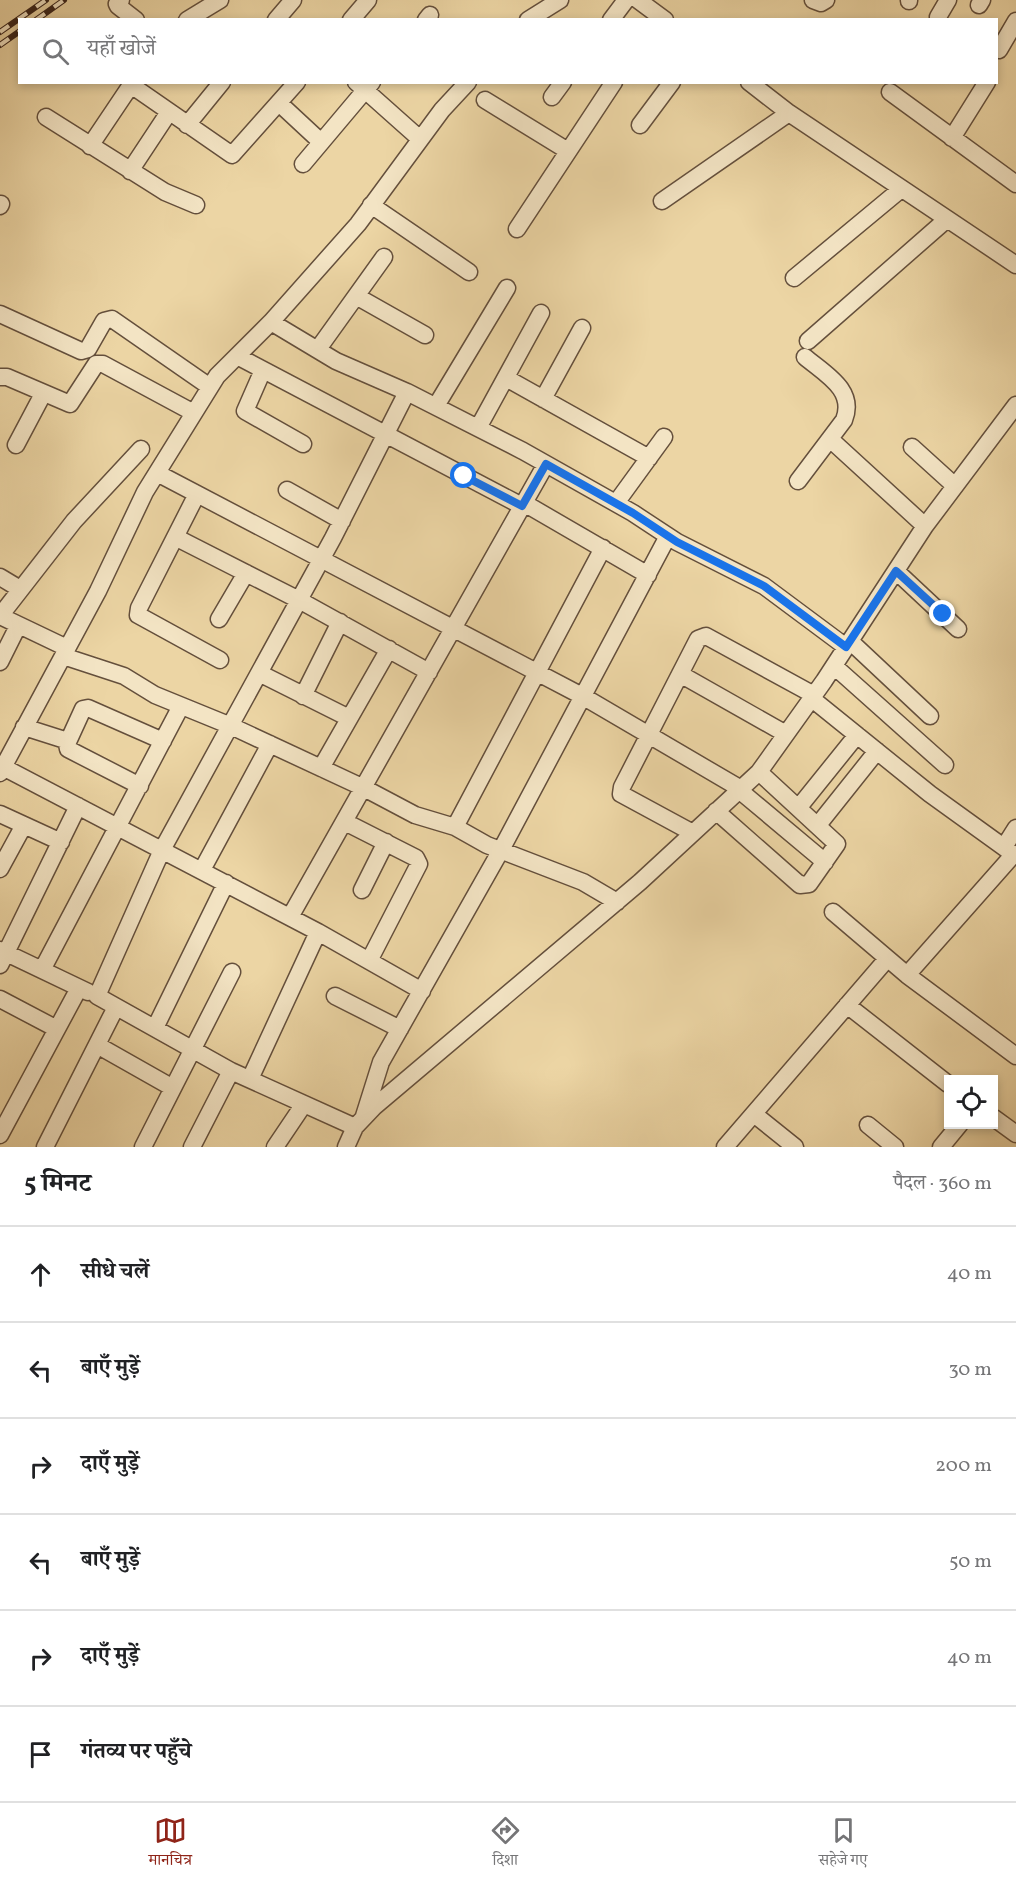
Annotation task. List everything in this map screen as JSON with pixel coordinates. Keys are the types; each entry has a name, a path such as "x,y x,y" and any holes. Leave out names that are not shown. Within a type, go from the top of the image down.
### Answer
{"street":[{"path":"121,0 118,6 133,18"},
{"path":"190,18 220,0"},
{"path":"281,18 293,0"},
{"path":"353,18 368,0"},
{"path":"531,18 560,0"},
{"path":"612,18 626,0"},
{"path":"638,0 661,18"},
{"path":"813,0 821,3 826,0"},
{"path":"938,17 948,0"},
{"path":"999,50 1016,21"},
{"path":"188,124 220,84"},
{"path":"90,146 128,87 134,86 232,155 295,84"},
{"path":"422,991 202,870 2,770 157,473 210,387 271,322 371,205 442,110 466,84"},
{"path":"552,97 562,84"},
{"path":"517,229 614,84"},
{"path":"640,125 671,84"},
{"path":"753,84 789,113 900,190 1016,265"},
{"path":"952,138 986,84"},
{"path":"303,164 364,85 420,139"},
{"path":"890,92 1016,184"},
{"path":"485,100 568,151"},
{"path":"279,104 321,142"},
{"path":"130,171 170,112"},
{"path":"662,201 789,113"},
{"path":"46,117 165,192 196,206"},
{"path":"794,278 900,190"},
{"path":"371,205 469,272"},
{"path":"798,481 846,414 845,394 806,349 946,220"},
{"path":"318,349 384,257"},
{"path":"435,406 507,288"},
{"path":"356,296 425,335"},
{"path":"478,428 542,313"},
{"path":"0,314 81,351 88,349 104,321 112,319 210,387"},
{"path":"271,322 318,349 546,464 616,503 668,536 764,586 848,644 930,716"},
{"path":"543,399 582,328"},
{"path":"237,356 523,505 648,575"},
{"path":"0,377 6,377 70,404 96,364 103,364 194,413"},
{"path":"263,370 244,411 303,444"},
{"path":"506,378 649,458"},
{"path":"96,996 162,850 321,560 407,392"},
{"path":"16,445 43,394"},
{"path":"360,1123 617,902 759,772 834,666 925,526 955,486 1009,426 1016,405"},
{"path":"616,503 664,437"},
{"path":"830,439 925,526"},
{"path":"912,447 955,486"},
{"path":"141,449 74,521 0,616 65,652 124,676 154,695 231,726 415,814 454,827 501,850 583,882 617,902"},
{"path":"290,917 546,464"},
{"path":"157,473 584,697 740,790 825,862"},
{"path":"288,490 342,520"},
{"path":"196,494 139,608 138,615 142,620 220,660"},
{"path":"346,1147 360,1123 381,1062 501,850 668,536"},
{"path":"175,537 340,622 429,672"},
{"path":"454,827 603,548"},
{"path":"896,571 958,629"},
{"path":"219,619 246,573"},
{"path":"0,577 20,589"},
{"path":"303,696 340,622"},
{"path":"1,660 18,626"},
{"path":"693,833 621,794 622,787 698,639 706,636 812,696 877,751 1006,848"},
{"path":"321,768 388,649"},
{"path":"834,666 945,765"},
{"path":"259,673 350,718"},
{"path":"680,674 786,734"},
{"path":"42,970 181,706"},
{"path":"140,786 68,749 68,741 83,710 88,708 163,741"},
{"path":"24,727 68,741"},
{"path":"798,807 857,735"},
{"path":"202,870 270,744"},
{"path":"818,825 877,751"},
{"path":"716,811 800,885 809,884 837,844 759,772"},
{"path":"78,806 2,956 42,970 96,996 231,1071 304,1104 360,1123"},
{"path":"0,814 61,842"},
{"path":"345,822 416,858 419,864 369,961"},
{"path":"0,869 24,825"},
{"path":"907,975 1006,848 1016,828"},
{"path":"362,890 386,843"},
{"path":"155,1028 226,883"},
{"path":"833,912 907,975 1016,1056"},
{"path":"250,1079 318,932"},
{"path":"725,1147 887,959"},
{"path":"143,1147 232,972"},
{"path":"0,1135 80,988"},
{"path":"335,996 400,1029"},
{"path":"0,999 57,1029"},
{"path":"847,1005 944,1081"},
{"path":"45,1147 116,1007"},
{"path":"97,1045 173,1088"},
{"path":"192,1147 231,1071"},
{"path":"275,1147 304,1104"},
{"path":"754,1114 795,1147"},
{"path":"998,1121 1016,1134"},
{"path":"868,1125 896,1147"},
{"path":"945,1146 957,1129"}],"railway":[{"path":"20,18 46,0"},
{"path":"39,18 64,0"},
{"path":"0,32 18,19"},
{"path":"0,45 18,32"}],"route":[{"path":"464,476 522,506 546,464 633,513 677,542 764,586 846,647 896,571 943,614"}]}
